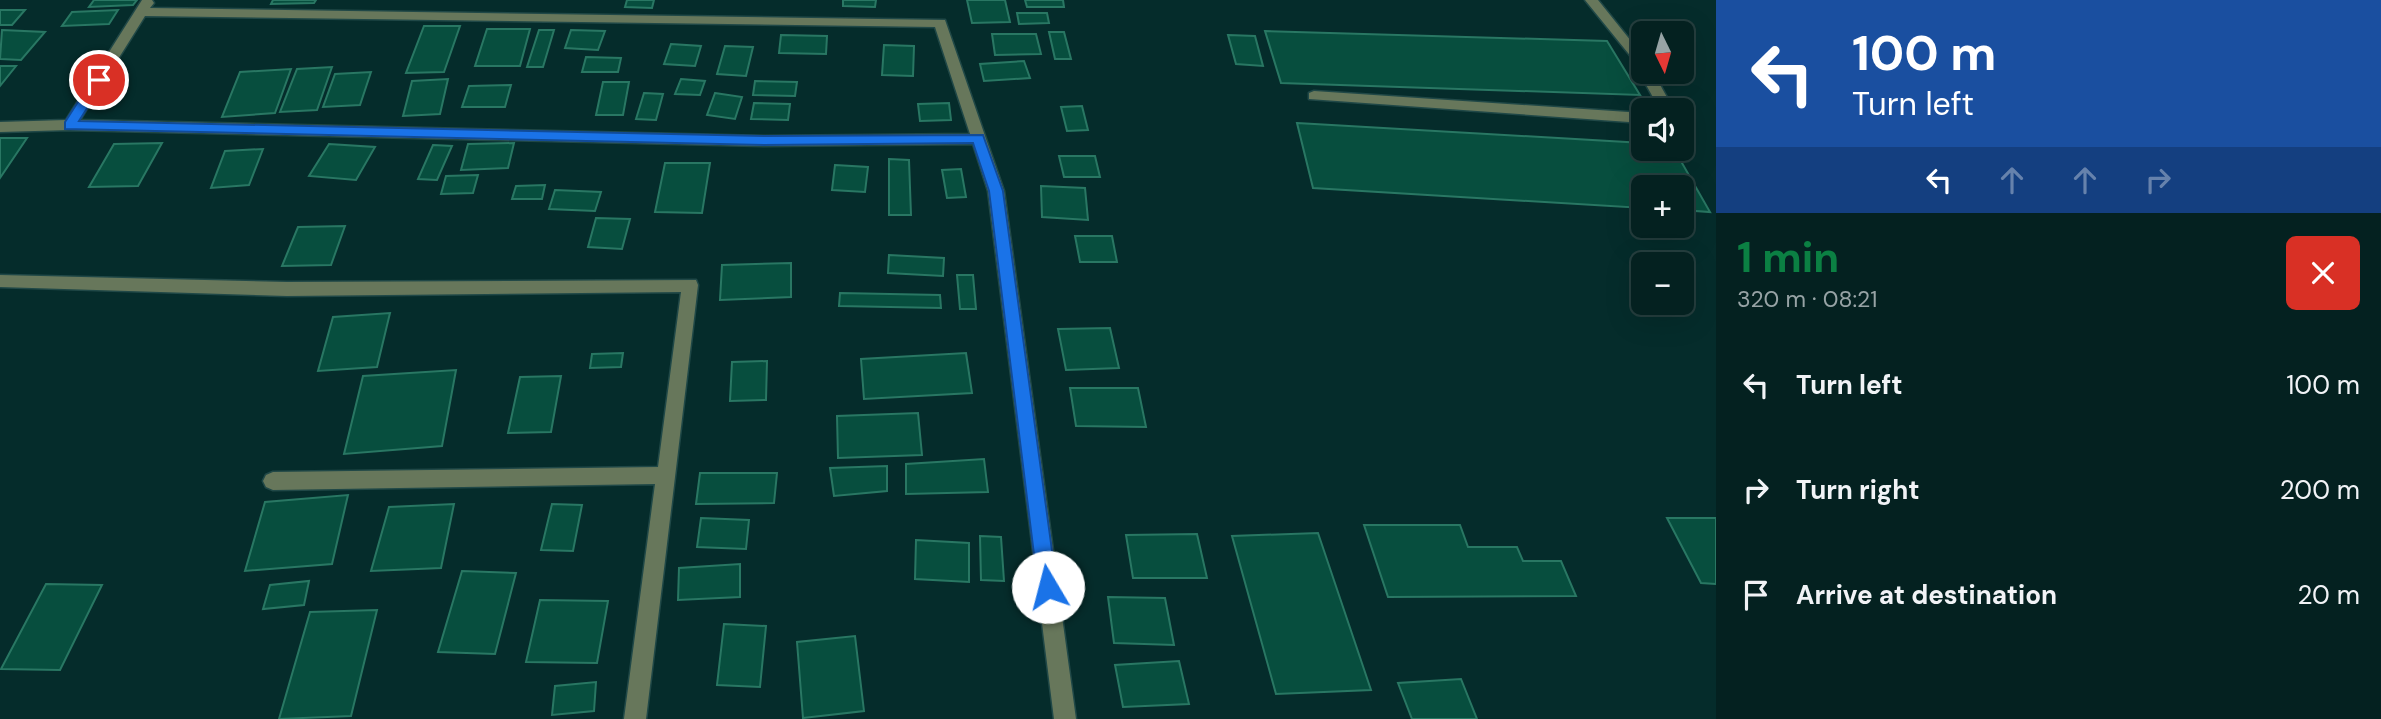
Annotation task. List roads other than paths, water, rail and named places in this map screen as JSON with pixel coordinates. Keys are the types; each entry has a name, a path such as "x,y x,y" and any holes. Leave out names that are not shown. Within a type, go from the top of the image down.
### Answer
{"street":[{"path":"1591,0 1631,50"},
{"path":"70,125 145,6 940,23 996,191 1065,719"},
{"path":"1314,96 1631,117"},
{"path":"0,127 70,125 764,141 978,138"},
{"path":"0,281 287,289 690,285 635,719"},
{"path":"273,481 666,475"}]}
